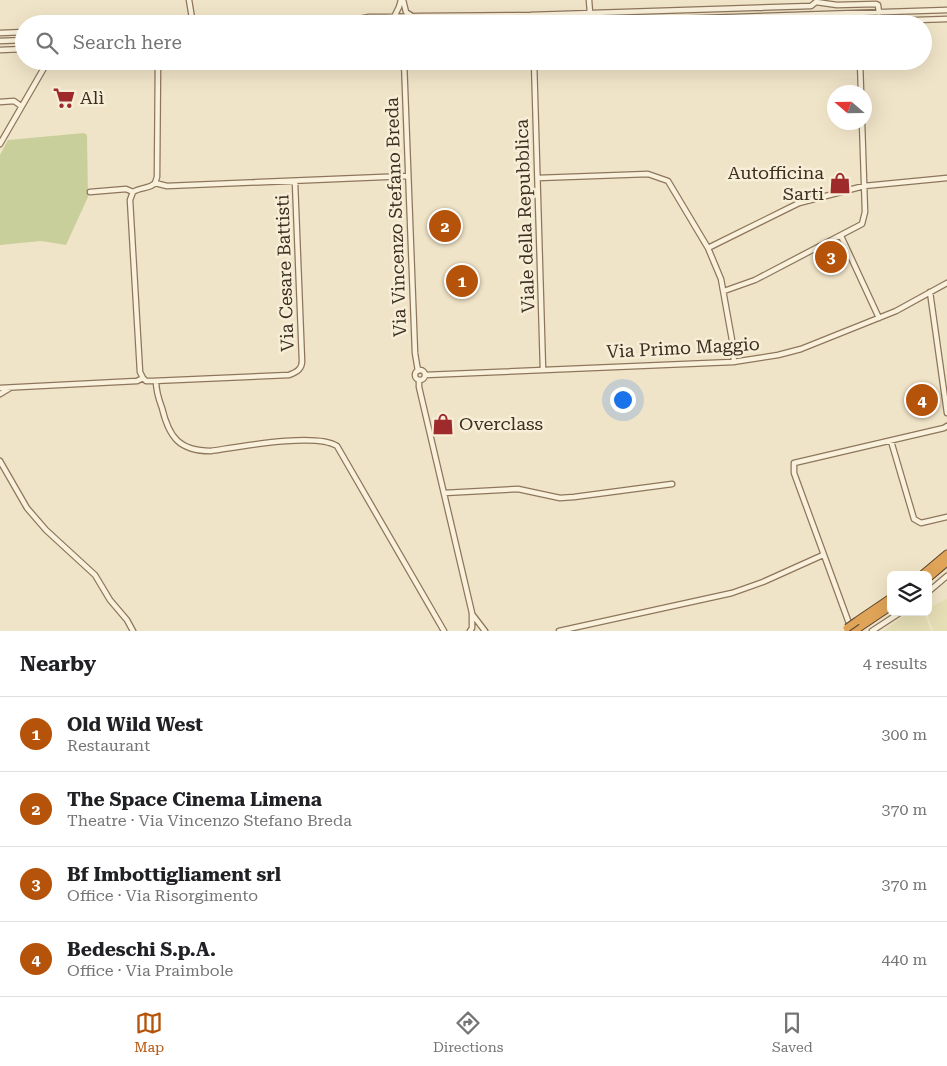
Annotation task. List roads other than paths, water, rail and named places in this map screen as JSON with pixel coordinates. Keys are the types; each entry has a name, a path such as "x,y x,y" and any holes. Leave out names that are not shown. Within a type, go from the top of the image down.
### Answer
{"highway":[{"path":"927,571 947,554"},
{"path":"932,575 947,562"},
{"path":"852,628 887,601"},
{"path":"852,628 887,608"}],"street":[{"path":"189,0 192,15"},
{"path":"402,0 406,12 410,15"},
{"path":"395,15 402,0"},
{"path":"588,0 590,13"},
{"path":"477,15 811,6 817,1 837,5 876,4 879,13"},
{"path":"808,15 947,10"},
{"path":"666,11 666,15"},
{"path":"932,19 947,18"},
{"path":"0,33 15,32"},
{"path":"0,41 15,40"},
{"path":"0,50 15,49"},
{"path":"155,183 157,177 158,70"},
{"name":"Via Vincenzo Stefano Breda","path":"404,70 415,358 418,371 415,376 419,380 419,387 472,613 472,628 470,631"},
{"name":"Viale della Repubblica","path":"534,70 543,370"},
{"path":"860,70 861,85"},
{"path":"0,144 40,71"},
{"path":"0,102 14,101 21,106"},
{"path":"724,291 755,280 862,224 865,212 862,130"},
{"path":"538,178 642,174 660,177 670,185 708,248 721,279 734,362"},
{"path":"295,182 407,176"},
{"path":"708,248 799,202 864,186 947,178"},
{"name":"Via Cesare Battisti","path":"0,388 136,381 142,378 146,381 156,381 289,375 299,369 302,360 295,182 167,186 155,183 151,187 133,192 126,189 90,192"},
{"path":"133,192 130,200 140,372 142,378"},
{"path":"841,236 879,318"},
{"name":"Via Primo Maggio","path":"425,375 734,362 758,359 788,353 879,318 896,311 947,282"},
{"path":"930,292 947,413"},
{"path":"418,371 422,371 425,375 423,379 419,380"},
{"path":"156,381 167,426 172,436 194,449 211,451 288,440 326,441 337,446 444,631"},
{"path":"0,394 11,387"},
{"path":"852,628 823,555 794,473 794,464 947,426"},
{"path":"891,441 914,520 921,523 947,517"},
{"path":"0,461 32,514 46,530 98,578 110,600 127,620 133,631"},
{"path":"444,493 518,489 560,498 672,484"},
{"path":"559,631 732,593 763,582 823,555"},
{"path":"932,589 947,576"},
{"name":"Via Vincenzo Stefano Breda","path":"472,613 482,631"},
{"path":"872,631 895,616"}],"place":[{"name":"Alì","path":"64,98"},
{"name":"Autofficina Sarti","path":"840,183"},
{"name":"The Space Cinema Limena","path":"445,226"},
{"name":"Bf Imbottigliament srl","path":"831,257"},
{"name":"Old Wild West","path":"462,281"},
{"name":"Bedeschi S.p.A.","path":"922,400"},
{"name":"Overclass","path":"443,424"}]}
